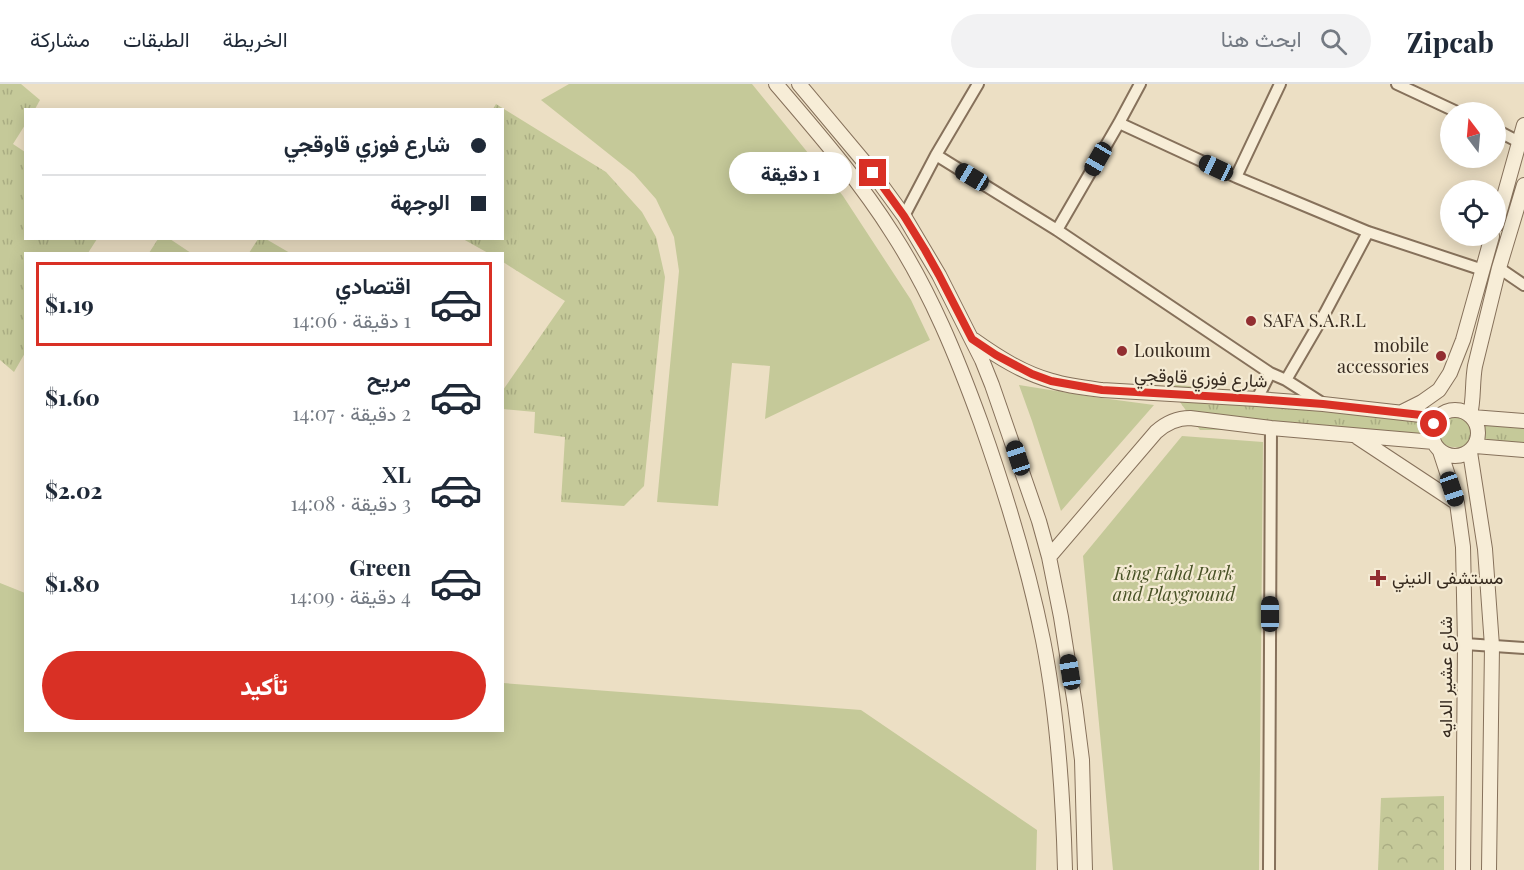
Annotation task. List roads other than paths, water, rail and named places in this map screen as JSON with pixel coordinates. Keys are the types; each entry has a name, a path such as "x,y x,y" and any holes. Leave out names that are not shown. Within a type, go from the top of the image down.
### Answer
{"street":[{"path":"776,84 855,178 893,233 934,307 959,362 1012,515 1044,642 1061,779 1065,870"},
{"path":"799,84 866,164 904,216 939,275 972,339 992,385 1039,521 1049,557 1079,733 1085,870"},
{"path":"904,216 936,155 978,84"},
{"path":"1057,230 1140,84"},
{"path":"1236,177 1280,84"},
{"path":"1397,84 1440,104"},
{"path":"1119,123 1236,177 1368,232 1483,270"},
{"path":"1506,189 1524,125"},
{"path":"1506,135 1519,142"},
{"path":"936,155 1057,230 1270,373 1286,380 1323,404"},
{"path":"1049,557 1156,432 1182,418 1355,435 1437,446 1451,456 1464,455 1472,449 1479,431 1471,416 1475,366 1499,268 1524,185"},
{"path":"1286,380 1368,232"},
{"path":"1400,413 1439,390 1450,373 1463,340 1489,246"},
{"path":"1499,268 1524,285"},
{"name":"شارع فوزي قاوقجي","path":"972,339 1032,374 1051,381 1102,390 1323,404 1439,417"},
{"path":"1257,399 1270,373"},
{"path":"1182,394 1178,398 1176,408 1182,418"},
{"path":"1437,446 1432,433 1434,424 1444,413 1457,410 1471,416 1524,421"},
{"path":"1269,870 1271,428"},
{"path":"1355,435 1457,503"},
{"name":"شارع عشير الدايه","path":"1437,446 1457,503 1463,548 1465,644 1463,870"},
{"path":"1472,449 1524,450"},
{"path":"1472,449 1485,549 1492,646 1489,870"},
{"path":"1465,644 1524,648"}],"place":[{"name":"SAFA S.A.R.L","path":"1251,321"},
{"name":"Loukoum","path":"1122,351"},
{"name":"mobile accessories","path":"1441,356"},
{"name":"مستشفى النيني","path":"1378,578"}],"park label":[{"name":"King Fahd Park and Playground","path":"1174,584"}]}
